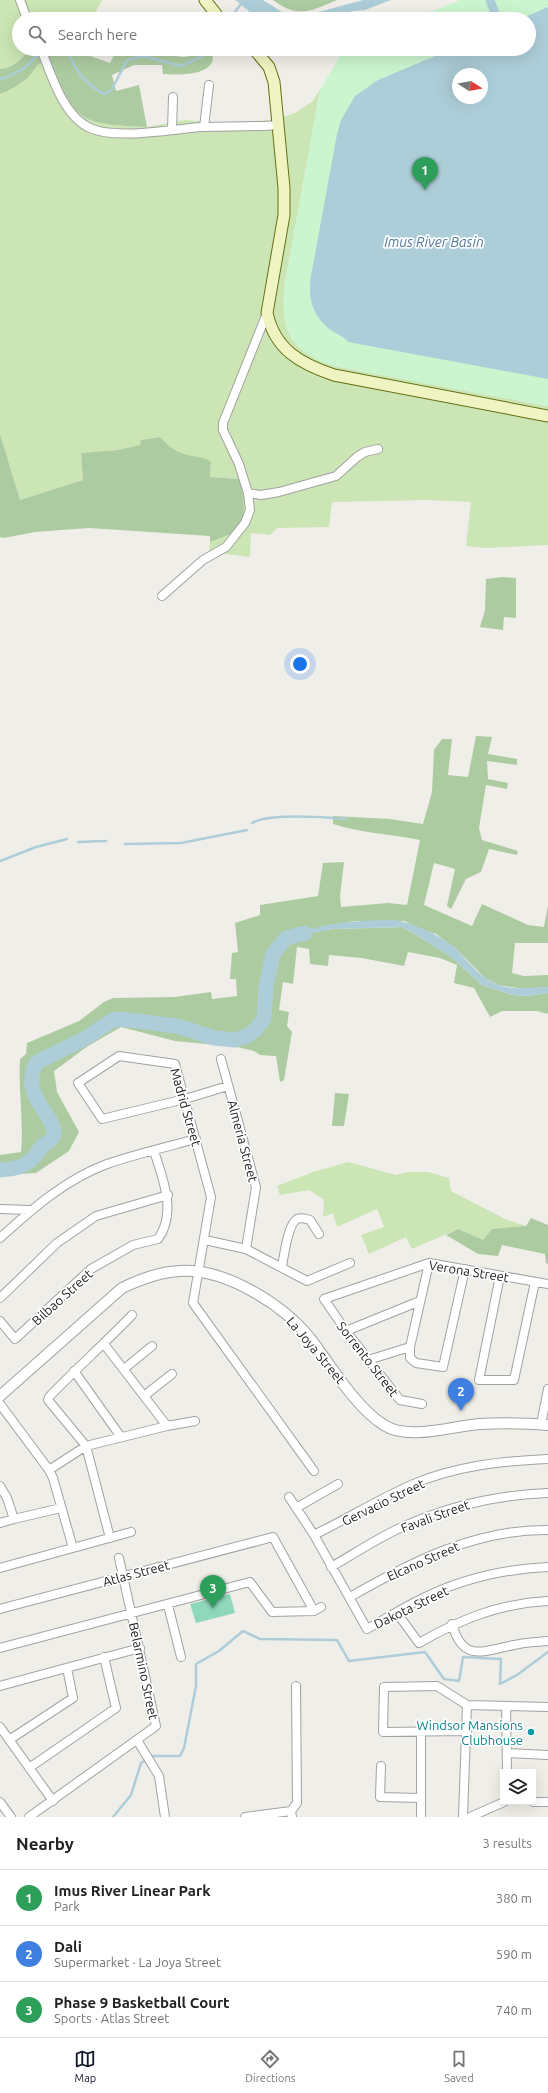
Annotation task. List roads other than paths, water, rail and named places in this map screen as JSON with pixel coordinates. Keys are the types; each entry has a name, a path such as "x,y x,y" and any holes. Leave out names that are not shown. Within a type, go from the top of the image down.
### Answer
{"main road":[{"path":"205,0 214,12"},
{"path":"260,56 269,67 274,82 279,124 284,215 267,313 270,328 287,351 301,362 317,369 350,379 548,416"}],"street":[{"path":"20,0 24,12"},
{"path":"44,56 63,101 71,112 90,128 127,133 204,127 279,124"},
{"path":"204,127 209,85"},
{"path":"172,130 173,97"},
{"path":"162,596 203,560 226,547 236,537 245,523 250,510 248,493 239,464 223,430 223,423 267,313"},
{"path":"248,493 261,495 279,492 336,476 357,457 365,452 378,449"},
{"name":"Madrid Street","path":"185,1099 102,1119 78,1083 119,1056 175,1064 185,1099 196,1139 211,1197 205,1240 193,1304 314,1471"},
{"name":"Almeria Street","path":"221,1058 256,1187 246,1248"},
{"path":"185,1099 228,1086"},
{"path":"1,1235 30,1210 76,1179 107,1164 196,1139"},
{"name":"Bilbao Street","path":"0,1321 15,1339 91,1269 133,1245 158,1239 164,1231 168,1195 154,1151"},
{"path":"0,1298 57,1243 96,1216 168,1195"},
{"path":"0,1209 30,1210"},
{"path":"282,1266 292,1225 297,1219 302,1218 310,1220 319,1234"},
{"path":"205,1240 246,1248 282,1266 307,1281 350,1264"},
{"path":"429,1263 410,1347 410,1358 416,1363 444,1367 465,1269"},
{"name":"Verona Street","path":"324,1299 429,1263 548,1284"},
{"name":"La Joya Street","path":"0,1396 122,1288 146,1277 162,1273 181,1271 199,1272 239,1284 259,1294 288,1315 309,1337 363,1408 384,1426 401,1432 415,1432 479,1424 545,1425"},
{"path":"500,1276 479,1380 514,1380 535,1282"},
{"name":"Sorrento Street","path":"324,1299 346,1331 400,1400 422,1404"},
{"path":"346,1331 420,1301"},
{"path":"110,1538 86,1446 48,1400 49,1397 74,1371 104,1344 132,1314"},
{"path":"104,1344 167,1426"},
{"path":"124,1369 152,1346"},
{"path":"368,1360 410,1347"},
{"path":"74,1371 121,1437"},
{"path":"144,1396 172,1374"},
{"path":"545,1425 547,1395"},
{"path":"0,1404 49,1470 73,1548"},
{"path":"49,1470 86,1446 167,1426 195,1421"},
{"name":"Gervacio Street","path":"314,1535 412,1485 447,1473 506,1461 548,1459"},
{"path":"296,1508 338,1484"},
{"path":"0,1486 7,1498 14,1519"},
{"name":"Favali Street","path":"331,1567 399,1528 434,1514 467,1503 548,1493"},
{"path":"289,1497 314,1535 331,1567 350,1597"},
{"path":"0,1523 61,1508"},
{"name":"Elcano Street","path":"350,1597 445,1549 489,1536 531,1530 548,1530"},
{"path":"0,1568 132,1532"},
{"name":"Atlas Street","path":"0,1609 273,1537 318,1609 272,1612 250,1582 168,1604"},
{"name":"Belarmino Street","path":"29,1817 156,1726 119,1558"},
{"name":"Dakota Street","path":"350,1597 367,1628 422,1598 463,1582 493,1573 548,1567"},
{"path":"396,1613 418,1643 452,1624 486,1610 534,1601 548,1601"},
{"path":"0,1648 168,1604 181,1658"},
{"path":"452,1624 456,1639 463,1647 477,1652 490,1652 514,1644 548,1641"},
{"path":"0,1686 140,1648"},
{"path":"29,1768 116,1708 104,1657"},
{"path":"9,1740 73,1698 67,1668"},
{"path":"245,1817 292,1814 298,1803 296,1686"},
{"path":"467,1731 383,1732 384,1687 437,1686 467,1705 548,1707"},
{"path":"463,1817 467,1705"},
{"path":"506,1706 507,1769"},
{"path":"0,1727 52,1801"},
{"path":"421,1731 421,1817"},
{"path":"137,1740 154,1765 159,1776 165,1817"},
{"path":"507,1753 548,1755"},
{"path":"381,1766 380,1797 421,1798"},
{"path":"0,1802 11,1817"},
{"path":"536,1802 548,1802"},
{"path":"470,1817 500,1804"}],"water":[{"path":"235,0 263,0 282,12 250,12"},
{"path":"363,0 391,0 365,10 319,12"},
{"name":"Imus River Basin","path":"548,7 548,379 348,342 322,323 314,311 312,304 310,291 311,276 337,134 341,120 355,96 378,80 435,56 536,56 536,12"},
{"path":"392,920 416,926 450,943 479,973 496,984 515,988 548,987 548,993 526,996 512,995 482,985 450,956 403,927 333,929 286,938 311,929 338,923"}],"waterway":[{"path":"235,12 244,0"},
{"path":"490,0 494,12"},
{"path":"0,78 3,79 23,69 37,56"},
{"path":"69,56 73,64 85,80 104,94 111,91 127,60 143,56"},
{"path":"143,56 181,66 202,56"},
{"path":"252,823 260,820 284,817 346,819"},
{"path":"125,844 181,843 247,830"},
{"path":"0,861 36,847 67,839"},
{"path":"78,842 106,841"},
{"path":"0,1170 12,1169 27,1163 50,1141 54,1134 50,1120 39,1104 32,1085 32,1074 37,1062 84,1039 113,1020 121,1019 177,1026 215,1038 235,1040 247,1036 255,1030 264,1019 266,986 273,954 286,938 305,933"},
{"path":"113,1817 131,1795 141,1763 153,1756 180,1756 184,1748 196,1686 196,1664 219,1651 243,1631 260,1639 337,1640 349,1661 425,1652 444,1679 459,1681 463,1657 501,1659 500,1684 517,1675 548,1652"}],"place":[{"name":"Imus River Linear Park","path":"425,190"},
{"name":"Dali","path":"461,1411"},
{"name":"Phase 9 Basketball Court","path":"213,1608"},
{"name":"Windsor Mansions Clubhouse","path":"531,1732"}]}
